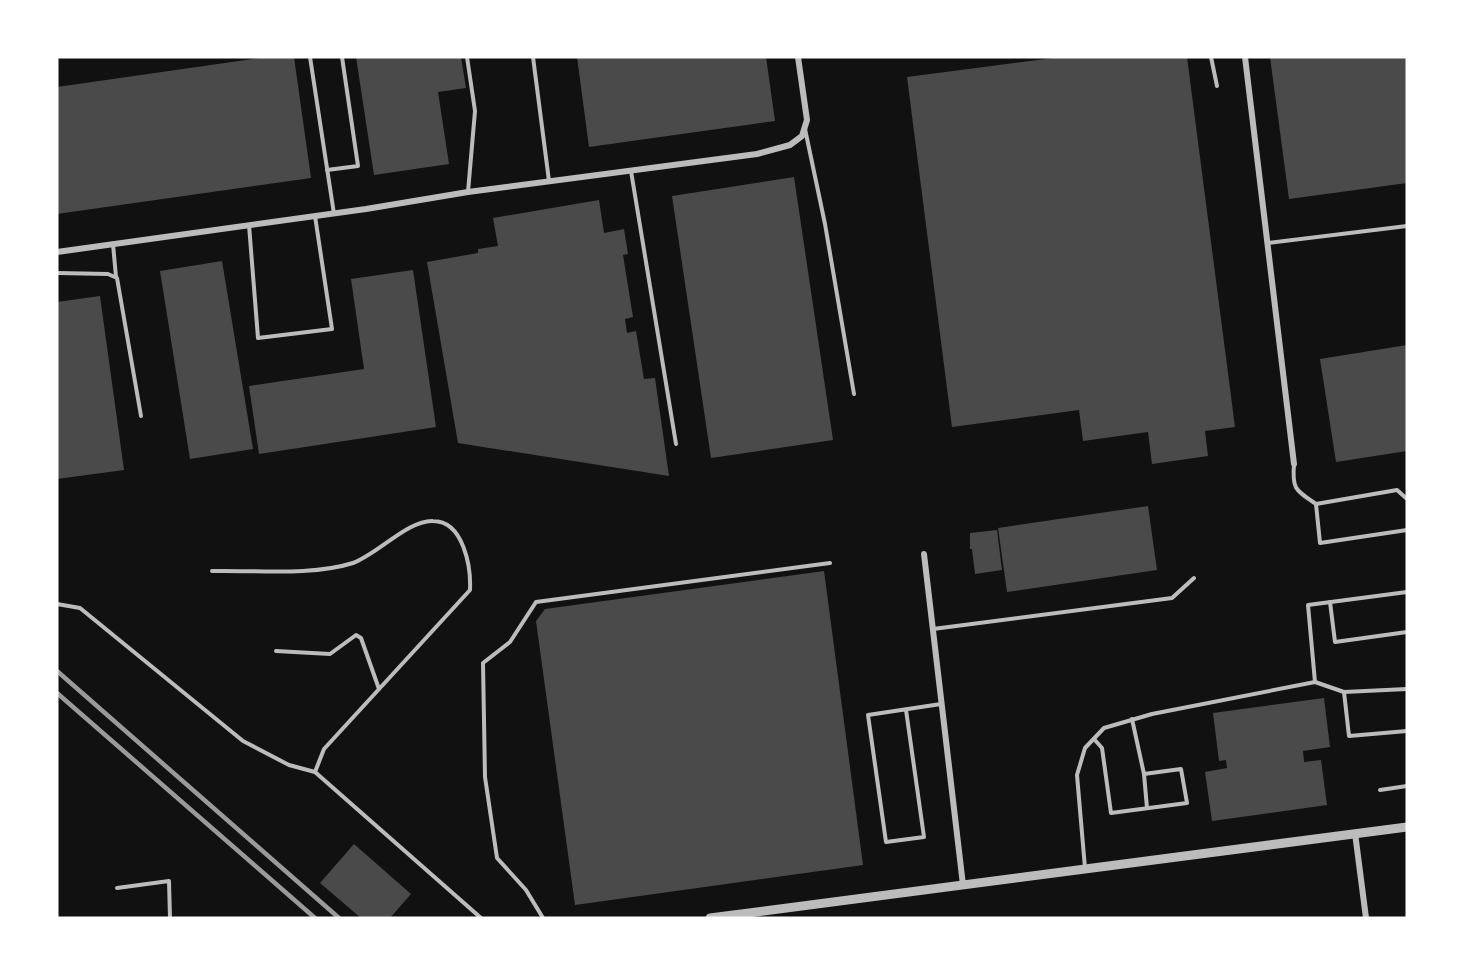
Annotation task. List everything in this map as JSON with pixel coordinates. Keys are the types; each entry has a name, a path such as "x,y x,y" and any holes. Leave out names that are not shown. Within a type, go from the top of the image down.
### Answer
{"street":[{"path":"57,252 334,214 468,192 757,154 789,145 802,136 807,120 798,57"},
{"path":"1245,57 1294,464"},
{"path":"924,554 963,885"},
{"path":"710,918 1407,827"},
{"path":"1355,833 1366,918"}],"lane":[{"path":"310,57 334,214"},
{"path":"327,170 358,166 342,57"},
{"path":"467,57 475,111 468,192"},
{"path":"533,57 549,182"},
{"path":"1211,57 1217,86"},
{"path":"805,128 825,224 854,394"},
{"path":"631,171 676,444"},
{"path":"249,225 258,338 332,329 315,216"},
{"path":"1268,243 1407,226"},
{"path":"112,244 141,416"},
{"path":"57,273 108,274 117,278"},
{"path":"1294,464 1292,483 1298,492 1316,504 1397,490 1407,499"},
{"path":"1316,504 1320,543 1407,530"},
{"path":"212,571 308,569 352,563 371,555 418,524 434,521 447,525 460,539 471,573 470,591 324,749 315,772"},
{"path":"543,918 526,890 496,858 486,777 483,663 510,642 536,602 830,563"},
{"path":"932,629 1172,598 1194,578"},
{"path":"1315,682 1308,605 1407,592"},
{"path":"1330,602 1335,642 1407,632"},
{"path":"57,604 80,608 243,741 289,765 315,772 481,918"},
{"path":"276,651 330,654 356,635 361,638 379,689"},
{"path":"1085,869 1077,775 1085,748 1104,728 1132,719 1315,682 1344,692 1407,689"},
{"path":"1344,692 1349,736 1407,731"},
{"path":"906,710 924,837 886,842 868,715 941,704"},
{"path":"1132,719 1144,774 1147,808"},
{"path":"1094,739 1102,748 1111,813 1187,803 1181,769 1144,774"},
{"path":"1380,790 1407,786"},
{"path":"117,888 169,881 170,918"}],"building":[{"path":"267,57 294,57 311,178 57,214 57,87"},
{"path":"356,57 461,57 466,88 438,92 449,164 374,175"},
{"path":"577,57 766,57 775,121 589,147"},
{"path":"1061,57 1187,57 1235,427 1205,431 1208,456 1152,464 1148,432 1083,441 1079,410 952,427 907,77"},
{"path":"1270,57 1407,57 1407,183 1289,199"},
{"path":"794,177 833,440 711,458 672,196"},
{"path":"599,200 604,233 624,229 628,254 623,255 633,317 625,319 627,333 636,331 644,379 655,378 669,476 458,443 427,262 478,253 478,249 498,246 493,218"},
{"path":"222,261 253,449 190,459 160,271"},
{"path":"413,270 436,427 259,454 249,386 364,369 351,279"},
{"path":"100,296 124,470 57,479 57,302"},
{"path":"1407,345 1407,451 1336,462 1320,359"},
{"path":"1148,506 1157,570 1007,592 998,528"},
{"path":"997,530 1002,570 975,574 972,549 970,549 970,533"},
{"path":"824,571 863,865 575,905 536,621 545,609"},
{"path":"1324,698 1330,747 1303,751 1304,762 1321,760 1327,805 1212,821 1205,772 1227,768 1226,760 1219,761 1213,713"},
{"path":"354,844 411,894 390,918 361,918 320,883"}],"railway":[{"path":"57,671 339,918"},
{"path":"57,693 315,918"}]}
